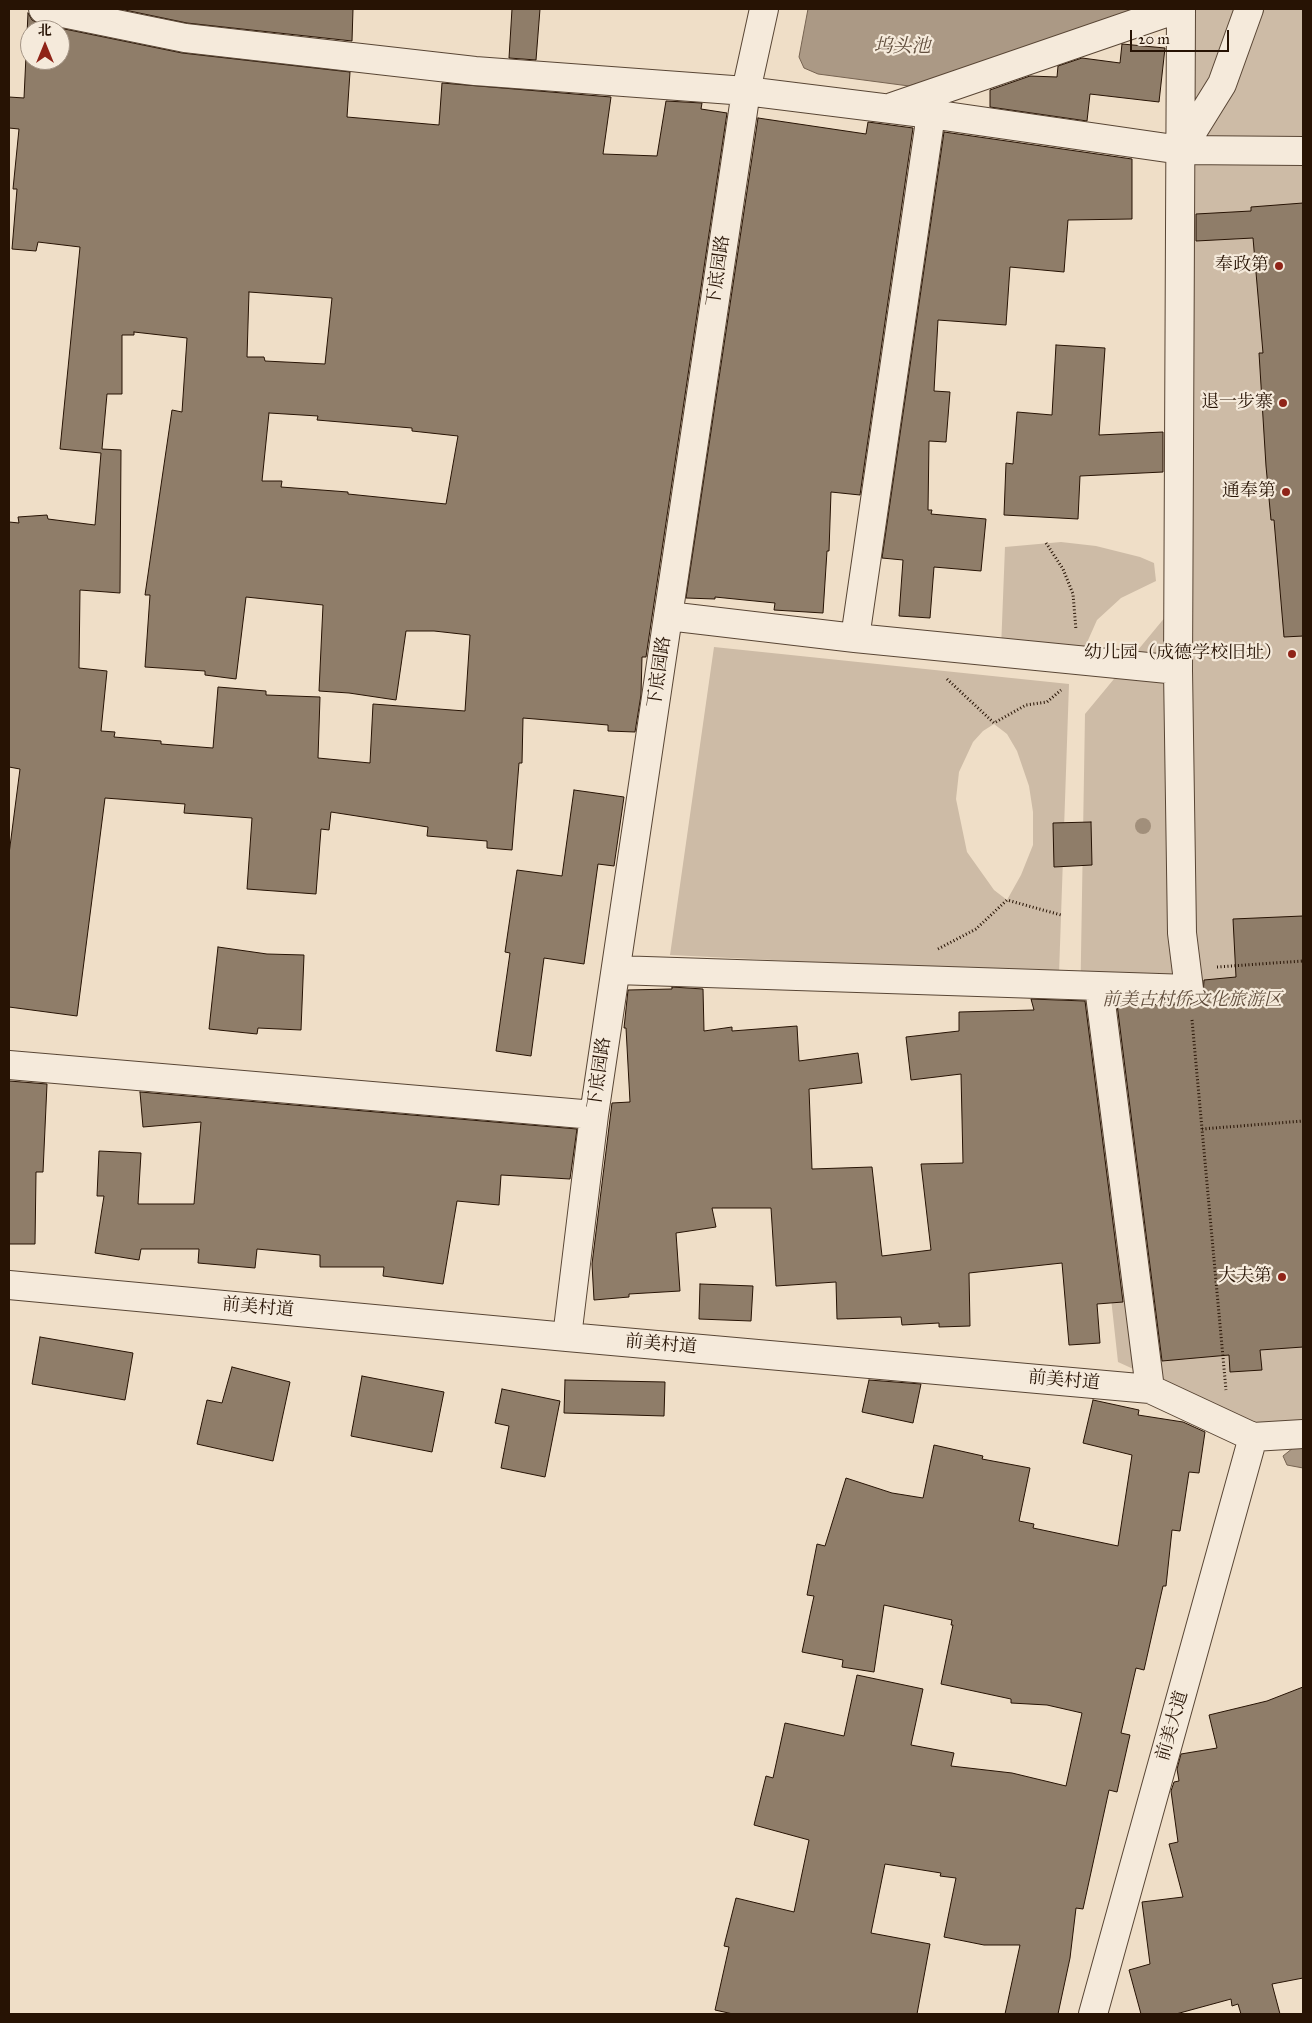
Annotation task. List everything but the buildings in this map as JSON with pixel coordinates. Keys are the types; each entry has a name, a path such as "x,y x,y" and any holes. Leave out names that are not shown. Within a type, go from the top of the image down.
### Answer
{"street":[{"path":"43,9 184,38 475,70 746,91 930,114 1181,150 1303,151"},
{"name":"下底园路","path":"567,1337 594,1115 668,616 746,91 764,9"},
{"path":"886,109 1177,9"},
{"path":"616,970 1099,987 1188,979 1182,933 1178,670 1181,9"},
{"path":"1181,150 1222,84 1250,9"},
{"path":"855,638 930,114"},
{"path":"668,616 855,638 1178,670"},
{"path":"1099,987 1150,1389"},
{"path":"9,1065 594,1115"},
{"name":"前美村道","path":"9,1285 1150,1389 1241,1431 1303,1434"},
{"name":"前美大道","path":"1093,2014 1241,1431"}],"path":[{"path":"1046,543 1063,569 1073,594 1076,632"},
{"path":"945,677 994,724 1026,706 1047,702 1061,690"},
{"path":"934,951 976,929 1007,900 1061,915"},
{"path":"1241,1431 1202,1130 1188,979 1303,962"},
{"path":"1202,1130 1303,1121"}],"green space":[{"name":"前美古村侨文化旅游区","path":"1193,9 1303,9 1303,1422 1256,1425 1118,1362 1080,1016 1085,714 1171,610"},
{"path":"1061,542 1096,546 1140,557 1154,563 1156,581 1121,598 1097,620 1085,647 1001,649 1005,547"},
{"path":"714,647 1069,684 1059,974 670,955","holes":["994,724 1007,734 1017,751 1029,786 1033,812 1033,845 1021,875 1007,900 994,890 967,852 956,799 959,772 973,742 983,731"]}],"water":[{"name":"坞头池","path":"808,9 1162,9 909,86 818,74 804,68 799,57"},
{"path":"1293,1448 1303,1448 1303,1468 1287,1465 1283,1456"}],"place":[{"name":"奉政第","path":"1279,266"},
{"name":"退一步寨","path":"1283,403"},
{"name":"通奉第","path":"1286,492"},
{"name":"幼儿园（成德学校旧址）","path":"1292,654"},
{"name":"大夫第","path":"1282,1277"}]}
